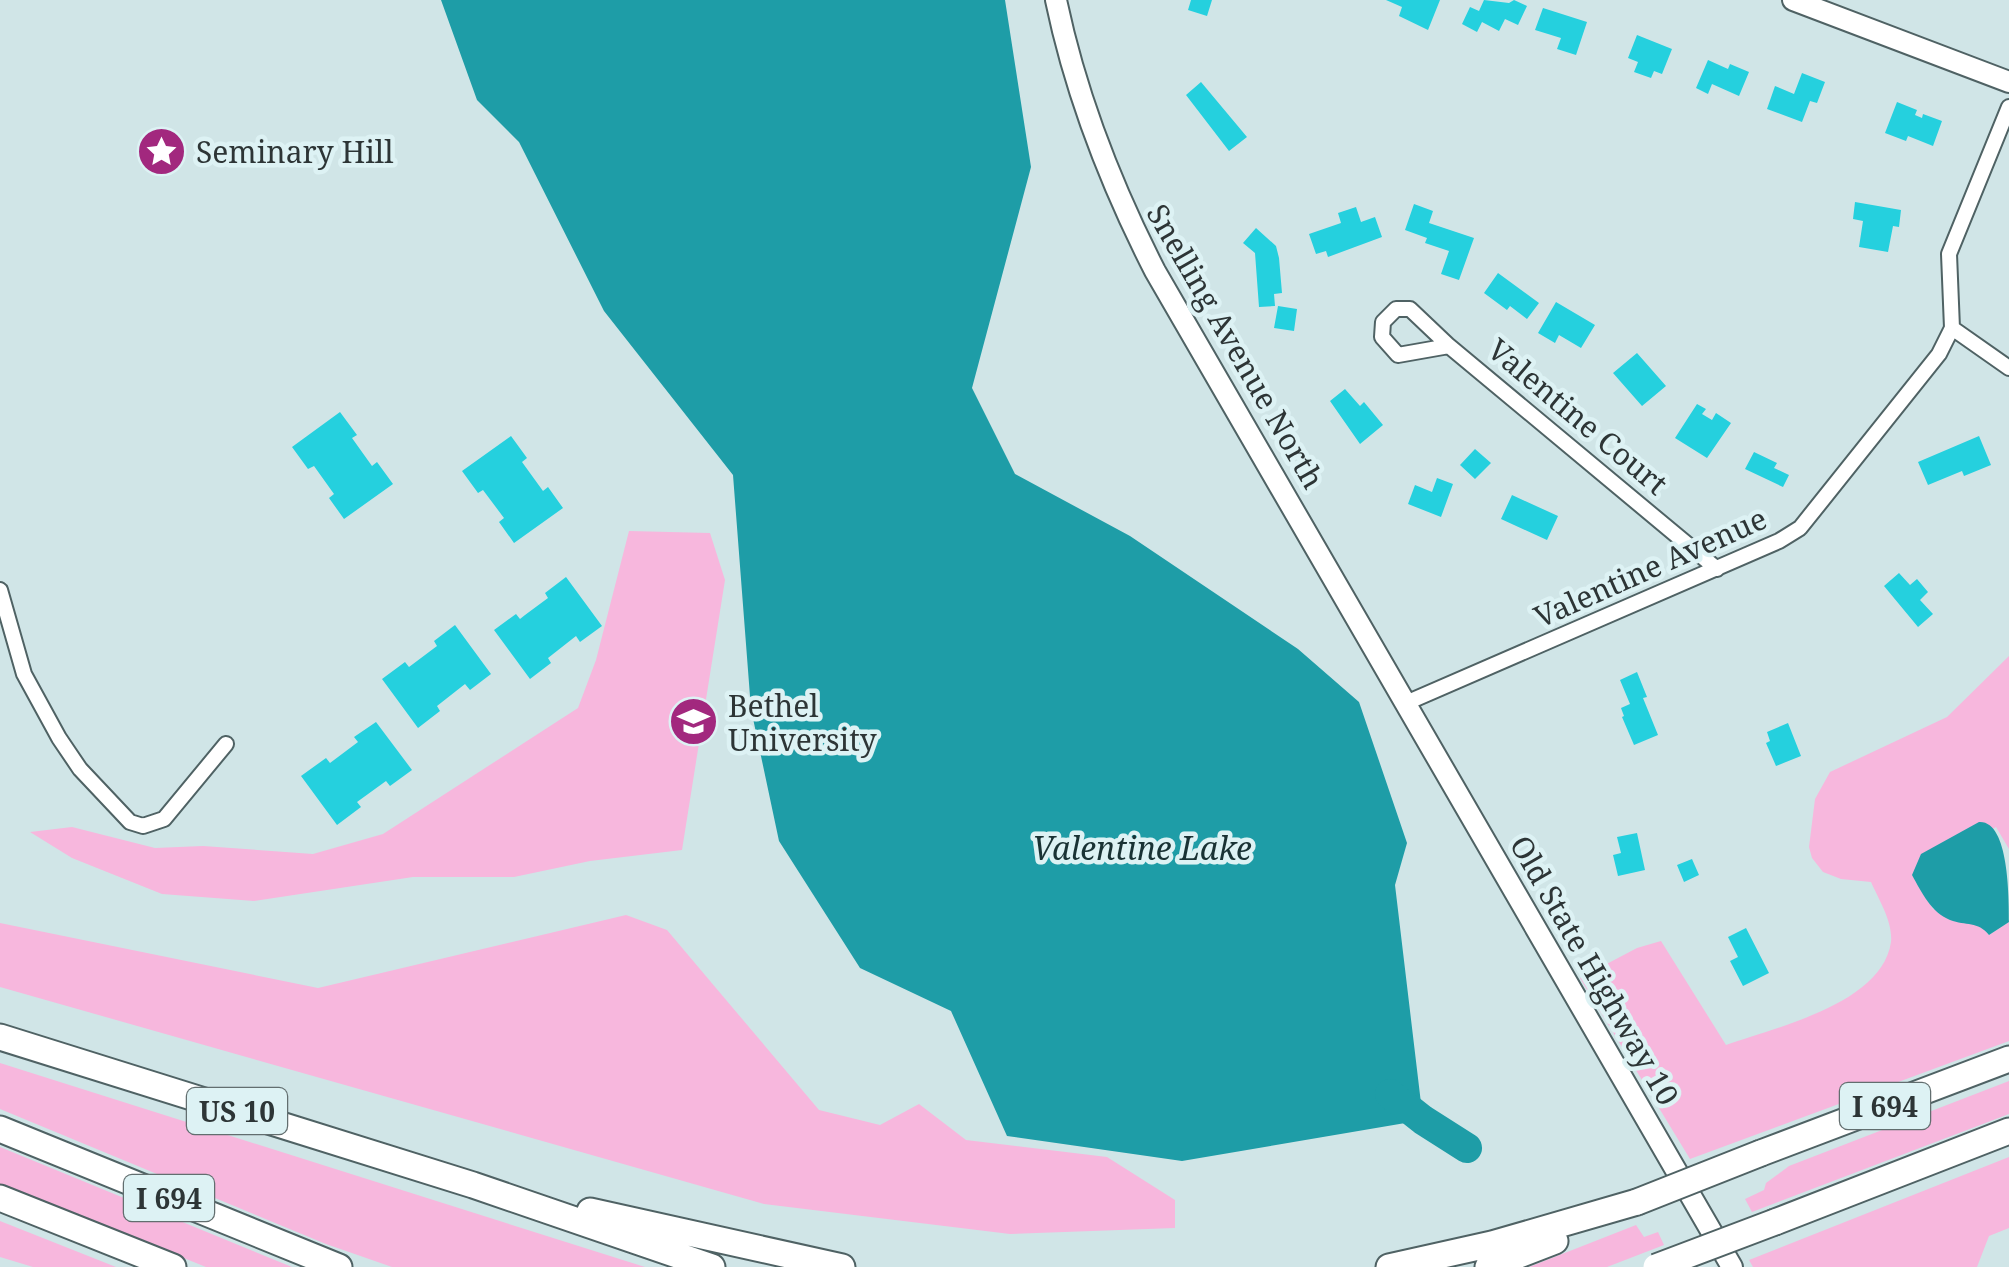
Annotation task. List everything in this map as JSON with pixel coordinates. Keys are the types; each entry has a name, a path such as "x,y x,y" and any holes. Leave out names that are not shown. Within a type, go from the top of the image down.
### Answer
{"highway":[{"name":"US 10","path":"0,1037 473,1185 712,1267"},
{"name":"I 694","path":"1488,1267 1581,1230 1627,1205 2009,1059"},
{"name":"I 694","path":"0,1129 339,1267"},
{"name":"I 694","path":"1656,1267 2009,1131"},
{"path":"473,1185 842,1267"},
{"name":"I 694","path":"0,1198 173,1267"},
{"path":"1389,1267 1492,1244 1627,1205"}],"street":[{"name":"Snelling Avenue North","path":"1056,0 1077,89 1117,196 1165,287 1406,703"},
{"path":"1793,0 2009,82"},
{"path":"2009,107 1949,254 1952,328 2009,368"},
{"name":"Valentine Court","path":"1448,346 1398,355 1382,337 1382,322 1396,309 1410,309 1448,346 1716,568"},
{"name":"Valentine Avenue","path":"1406,703 1779,541 1800,528 1938,354 1952,328"},
{"path":"0,590 24,674 59,738 80,769 130,822 143,826 164,819 226,744"},
{"name":"Old State Highway 10","path":"1406,703 1732,1267"}],"shaded area":[{"path":"629,531 710,533 725,580 682,850 590,861 514,877 413,877 254,901 162,894 72,858 30,832 72,827 155,848 203,846 313,854 383,834 578,708 596,660"},
{"path":"2009,656 2009,849 1996,827 1912,875 1933,909 1981,926 1989,935 2009,922 2009,1041 1690,1159 1580,978 1637,948 1661,941 1726,1045 1824,1010 1868,982 1883,963 1891,942 1890,927 1871,882 1841,879 1823,872 1812,858 1809,847 1815,799 1830,772 1947,717"},
{"path":"626,915 667,930 819,1110 880,1125 919,1104 966,1140 1107,1157 1175,1200 1175,1228 1010,1234 764,1204 0,987 0,923 318,988"},
{"path":"0,1063 645,1267 392,1267 326,1244 0,1109"},
{"path":"2009,1081 2009,1114 1752,1212 1745,1199 1764,1190 1766,1183 1789,1166"},
{"path":"0,1147 292,1267 206,1267 0,1184"},
{"path":"2009,1157 2009,1228 1989,1236 1977,1267 1753,1267 1749,1260"},
{"path":"0,1221 116,1267 33,1267 0,1257"},
{"path":"1636,1225 1644,1237 1658,1232 1664,1245 1607,1267 1529,1267"}],"water":[{"name":"Valentine Lake","path":"441,0 1005,0 1031,167 972,388 1015,474 1130,536 1298,649 1359,702 1407,843 1395,885 1423,1120 1182,1161 1007,1136 951,1011 860,968 779,841 751,709 733,475 604,311 519,142 477,100"},
{"path":"1979,822 1996,833 2007,879 2009,922 1989,935 1981,928 1950,920 1937,912 1912,875 1921,854"}],"building":[{"path":"1191,0 1212,0 1207,16 1188,10"},
{"path":"1386,0 1440,0 1428,30 1399,16 1402,7"},
{"path":"1484,0 1514,0 1527,6 1518,25 1505,19 1499,31 1482,22 1477,32 1462,24 1470,7 1479,11"},
{"path":"1543,8 1587,22 1576,55 1557,49 1561,38 1535,30"},
{"path":"1637,35 1672,49 1662,74 1654,71 1651,78 1634,72 1638,62 1628,58"},
{"path":"1708,60 1728,69 1730,64 1749,72 1739,96 1712,84 1708,94 1696,88"},
{"path":"1802,73 1825,82 1817,103 1810,101 1802,122 1767,109 1775,86 1794,94"},
{"path":"1201,82 1247,137 1229,151 1186,95"},
{"path":"1897,102 1917,110 1915,115 1922,118 1923,114 1942,121 1933,146 1908,136 1906,141 1885,133"},
{"path":"1855,202 1901,210 1899,227 1893,226 1888,252 1859,247 1863,221 1853,219"},
{"path":"1414,204 1433,211 1429,223 1474,238 1459,280 1441,274 1449,251 1425,243 1427,238 1405,230"},
{"path":"1356,207 1361,222 1375,217 1382,237 1328,257 1326,251 1316,254 1309,234 1341,223 1338,213"},
{"path":"1256,228 1276,246 1279,258 1282,293 1274,294 1275,306 1259,307 1255,253 1243,243"},
{"path":"1498,273 1539,303 1527,319 1484,293"},
{"path":"1556,302 1595,325 1581,348 1559,335 1555,343 1538,333"},
{"path":"1278,306 1297,309 1294,331 1274,328"},
{"path":"1637,353 1666,386 1642,406 1613,373"},
{"path":"1345,389 1360,406 1364,402 1383,425 1360,444 1330,401"},
{"path":"1697,404 1706,409 1702,414 1712,420 1716,413 1731,423 1707,458 1675,438"},
{"path":"340,412 372,466 377,462 393,484 344,519 329,498 334,494 314,466 308,469 292,447"},
{"path":"511,436 527,458 522,462 543,491 548,487 563,508 514,543 499,522 504,518 462,471"},
{"path":"1979,436 1991,465 1964,476 1962,471 1928,485 1918,462"},
{"path":"1475,449 1491,463 1475,479 1460,465"},
{"path":"1754,452 1777,463 1774,468 1789,475 1783,487 1745,469"},
{"path":"1437,478 1453,484 1441,517 1408,504 1415,485 1432,492"},
{"path":"1512,495 1558,516 1547,540 1501,519"},
{"path":"1899,573 1910,585 1917,579 1928,592 1920,600 1933,614 1918,627 1884,586"},
{"path":"566,577 602,626 580,642 576,636 548,658 551,663 530,679 494,630 516,614 520,619 548,598 545,593"},
{"path":"455,625 491,674 470,690 465,684 437,706 440,711 418,728 382,679 405,662 409,667 437,646 434,641"},
{"path":"1637,672 1658,735 1634,745 1622,717 1621,708 1630,704 1620,680"},
{"path":"376,722 412,770 390,786 386,781 357,802 361,807 337,825 301,776 326,758 330,763 358,742 354,737"},
{"path":"1788,723 1801,756 1776,766 1766,743 1770,741 1767,732"},
{"path":"1637,833 1645,870 1618,876 1613,855 1621,853 1617,837"},
{"path":"1692,859 1699,875 1684,882 1677,865"},
{"path":"1746,928 1769,973 1743,986 1730,961 1738,957 1728,937"}],"waterway":[{"path":"1390,1094 1467,1148"}],"place":[{"name":"Seminary Hill","path":"161,151"},
{"name":"Bethel University","path":"693,722"}]}
